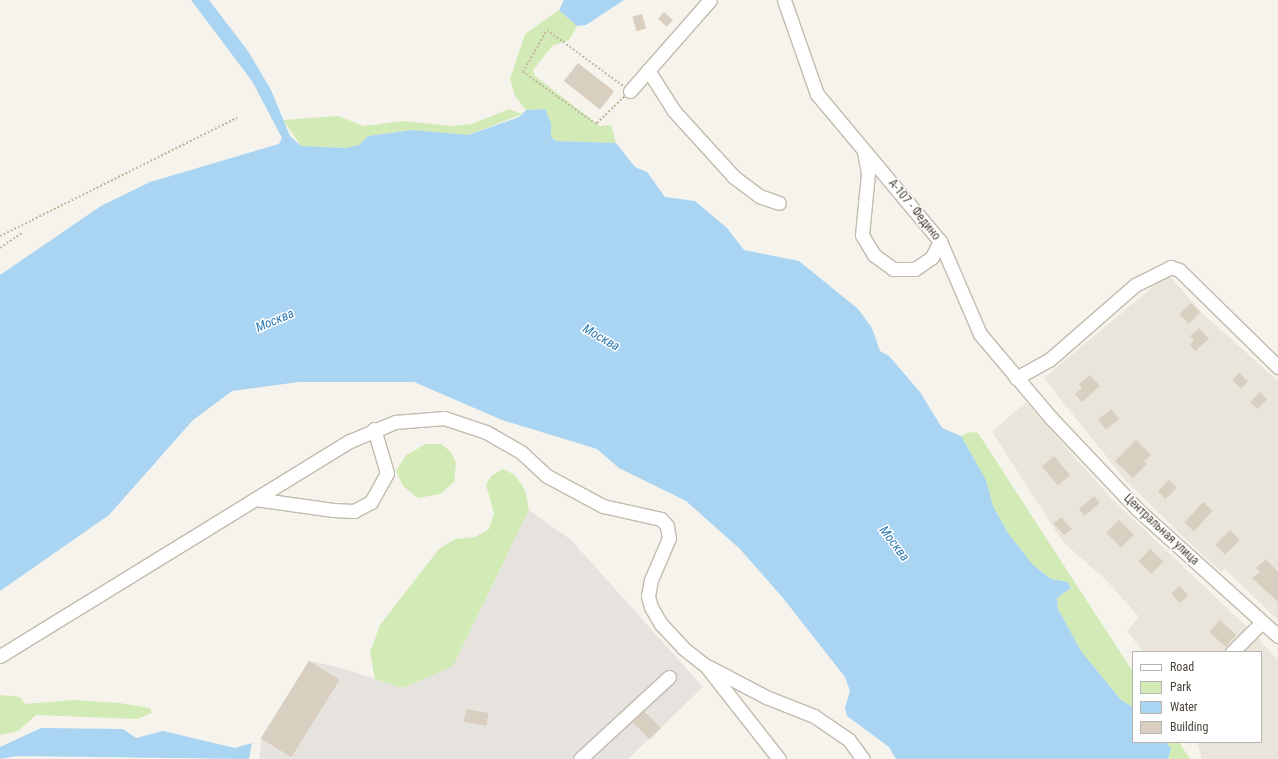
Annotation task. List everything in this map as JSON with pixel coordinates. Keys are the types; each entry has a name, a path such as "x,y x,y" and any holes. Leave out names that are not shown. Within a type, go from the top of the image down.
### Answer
{"street":[{"path":"630,91 710,0"},
{"name":"А-107 - Федино","path":"784,0 817,94 940,241 980,334 1051,418"},
{"path":"648,70 674,111 734,177 759,196 779,203"},
{"path":"864,149 868,173 862,235 874,255 893,269 915,269 932,257 940,241"},
{"path":"1016,378 1049,360 1135,285 1170,267 1179,270 1278,367"},
{"path":"0,656 255,499 374,429 416,419 444,418 466,425 521,452 547,476 603,506 660,519 667,526 670,538 651,580 652,607 683,648 706,666 766,697 814,716 849,740 863,759"},
{"name":"Центральная улица","path":"1051,418 1137,509 1278,636"},
{"path":"255,499 333,510 354,511 371,502 386,472 374,429"},
{"path":"1233,651 1262,622"},
{"path":"706,666 778,759"},
{"path":"580,759 669,677"}],"path":[{"path":"547,30 630,91 596,124 522,72 547,30"},
{"path":"0,236 237,118"},
{"path":"0,248 22,233"}],"shaded area":[{"path":"1168,274 1203,314 1278,381 1278,620 1225,569 1221,572 1198,551 1126,481 1044,378"},
{"path":"1026,402 1110,497 1248,628 1226,651 1142,651 1127,631 1139,617 1106,580 1063,542 992,432"},
{"path":"529,510 571,540 703,687 628,759 259,759 262,739 309,661 338,667 403,688 453,666"},
{"path":"1257,637 1278,660 1278,759 1202,759 1197,743 1262,743 1262,651 1242,651"}],"green space":[{"path":"559,10 577,26 569,40 552,46 533,70 535,76 600,126 611,125 616,143 556,141 551,137 551,123 545,109 526,110 515,96 510,79 525,34"},
{"path":"509,109 522,114 468,135 413,130 368,136 359,146 346,148 301,146 283,120 338,116 364,126 403,121 451,126 472,124"},
{"path":"970,432 978,433 1132,670 1132,706 1121,700 1081,651 1058,609 1057,598 1071,588 1068,582 1051,579 1033,565 1008,533 993,506 986,480 961,436"},
{"path":"426,444 441,444 451,452 456,463 454,482 440,494 418,498 403,486 396,471 406,455"},
{"path":"503,469 515,475 525,490 529,510 453,666 403,688 375,679 370,652 380,625 439,549 455,539 475,537 489,529 494,513 486,485 491,476"},
{"path":"0,695 20,697 25,704 73,700 119,703 150,708 152,713 137,719 36,715 18,731 0,735"},
{"path":"1167,743 1180,743 1190,759 1168,759 1171,749"}],"water":[{"name":"Москва","path":"191,0 209,0 248,51 271,90 290,136 301,146 346,148 359,145 368,136 413,130 468,135 519,117 526,110 545,109 551,123 551,137 556,141 616,143 635,167 647,172 665,197 695,201 727,228 744,250 799,261 858,309 872,328 880,351 889,356 920,392 942,428 961,436 986,480 993,506 1008,533 1033,565 1051,579 1068,582 1071,588 1057,598 1058,609 1081,651 1121,700 1132,706 1132,743 1167,743 1171,749 1168,759 896,759 889,747 847,716 845,708 850,691 845,677 783,598 740,549 686,501 619,468 597,449 502,420 414,382 299,382 232,391 193,420 109,515 0,591 0,275 101,206 150,182 279,144 282,138 252,81"},
{"path":"564,0 624,0 586,25 577,26 559,10"},
{"path":"41,728 123,729 136,738 163,731 235,748 252,743 249,759 17,756 0,759 0,747"}],"building":[{"path":"664,12 673,20 667,27 658,19"},
{"path":"642,14 646,28 637,31 632,17"},
{"path":"578,63 614,91 600,109 564,81"},
{"path":"1191,303 1200,312 1189,324 1180,314"},
{"path":"1199,328 1209,339 1195,351 1190,345 1194,341 1190,336"},
{"path":"1239,373 1248,381 1241,388 1232,380"},
{"path":"1090,375 1100,386 1082,402 1075,394 1082,388 1079,384"},
{"path":"1260,392 1267,399 1257,409 1250,402"},
{"path":"1111,409 1119,419 1106,430 1098,420"},
{"path":"1136,440 1151,455 1144,461 1147,464 1133,478 1115,461"},
{"path":"1054,456 1070,475 1058,485 1042,466"},
{"path":"1169,480 1177,488 1165,499 1158,491"},
{"path":"1094,496 1100,503 1085,516 1079,509"},
{"path":"1203,502 1213,511 1194,532 1184,523"},
{"path":"1061,517 1072,529 1065,536 1054,524"},
{"path":"1119,520 1134,535 1121,548 1106,533"},
{"path":"1230,530 1240,540 1225,555 1215,545"},
{"path":"1150,549 1163,561 1152,574 1138,561"},
{"path":"1266,559 1278,572 1278,602 1252,578 1260,572 1256,568"},
{"path":"1179,586 1188,595 1180,603 1171,594"},
{"path":"1220,620 1236,635 1225,647 1209,632"},
{"path":"309,661 340,680 291,757 261,738"},
{"path":"466,709 489,713 486,726 464,722"},
{"path":"644,711 661,728 650,739 633,722"}]}
